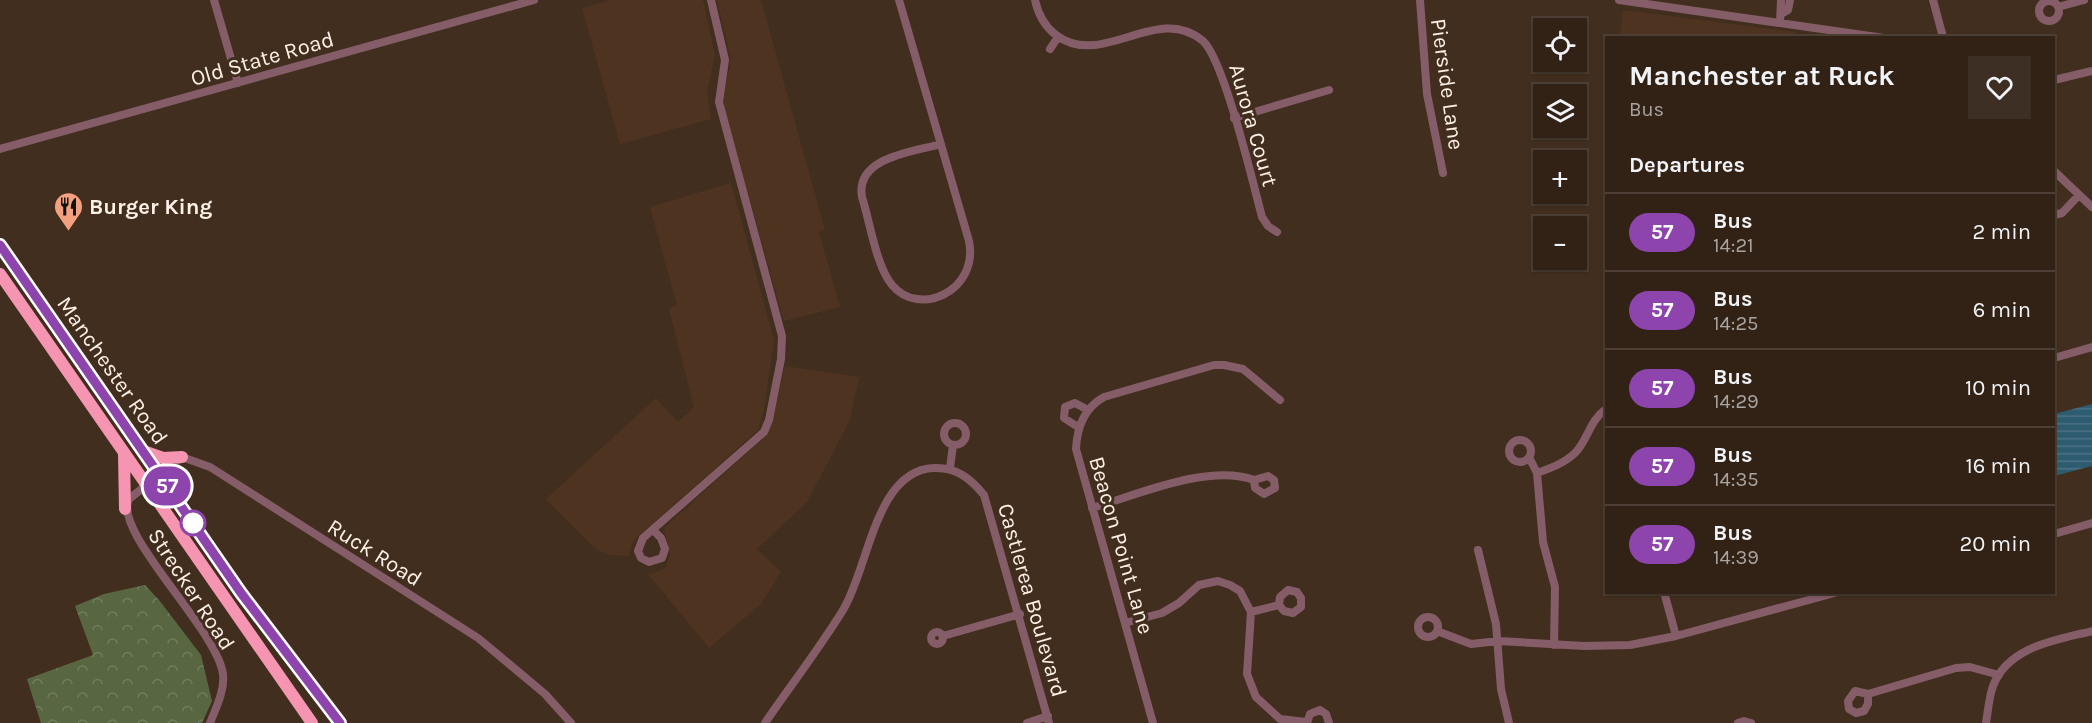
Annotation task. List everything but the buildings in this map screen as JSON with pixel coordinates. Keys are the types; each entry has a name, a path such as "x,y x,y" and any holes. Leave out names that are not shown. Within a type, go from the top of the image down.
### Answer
{"highway":[{"name":"Manchester Road","path":"0,245 252,608 340,723"},
{"name":"Manchester Road","path":"0,274 312,723"},
{"path":"123,450 125,509"},
{"path":"143,451 163,458 182,457"}],"street":[{"path":"214,0 238,84"},
{"name":"Old State Road","path":"0,149 534,0"},
{"path":"653,530 764,432 769,420 783,348 782,336 719,102 725,60 711,0"},
{"path":"899,0 941,144 969,241 971,262 964,278 952,290 931,298 914,298 897,290 884,273 862,197 862,185 867,172 879,162 941,144"},
{"path":"1035,0 1041,18 1059,37 1050,49"},
{"name":"Pierside Lane","path":"1420,0 1427,94 1443,173"},
{"path":"1619,0 1780,19 1873,36"},
{"path":"1780,19 1781,0"},
{"path":"1780,19 1788,10 1790,0"},
{"path":"1933,0 1943,36"},
{"path":"2058,7 2084,0"},
{"name":"Aurora Court","path":"1059,37 1072,43 1093,46 1154,29 1176,28 1186,31 1203,42 1215,58 1262,217 1268,226 1277,232"},
{"path":"2055,80 2092,70"},
{"path":"1234,118 1329,90"},
{"path":"2055,172 2092,207"},
{"path":"2055,215 2062,213 2079,195"},
{"path":"2055,357 2092,347"},
{"name":"Beacon Point Lane","path":"1153,723 1076,448 1078,428 1088,410 1104,397 1214,365 1243,369 1280,400"},
{"path":"1078,428 1064,418 1065,407 1075,403 1088,410"},
{"path":"1537,473 1560,464 1576,452 1589,427 1605,410"},
{"path":"765,723 845,608 895,486 912,472 925,468 950,468 953,445"},
{"path":"125,509 129,499 182,457"},
{"name":"Ruck Road","path":"182,457 210,467 478,638 545,694 571,723"},
{"path":"1529,457 1537,473 1543,542 1555,587 1554,645"},
{"name":"Castlerea Boulevard","path":"950,468 970,480 984,495 1020,614 1048,720"},
{"path":"1092,508 1201,476 1228,474 1254,480"},
{"name":"Strecker Road","path":"125,509 132,530 219,660 223,686 210,723"},
{"path":"2055,534 2092,523"},
{"path":"1478,550 1499,641 1501,689 1509,723"},
{"path":"1125,623 1161,613 1179,603 1199,585 1218,581 1240,591 1251,612 1247,674 1256,697 1280,719 1307,723 1310,714 1320,710 1326,714 1329,723"},
{"path":"1665,594 1676,636"},
{"path":"1437,631 1471,644 1499,641 1554,645 1630,645 1676,636 1831,594"},
{"path":"1251,612 1279,605"},
{"path":"943,636 1020,614"},
{"path":"1986,723 1993,686 1999,675 2022,652 2092,631"},
{"path":"1868,694 1956,668 1970,667 1999,675"},
{"path":"1027,723 1048,720"},
{"path":"1738,723 1744,721 1751,723"}],"shaded area":[{"path":"611,0 703,0 715,56 707,91 711,119 620,144 582,8"},
{"path":"717,0 761,0 825,230 819,232 840,307 784,321 724,107 723,90 730,68 730,56"},
{"path":"1623,10 1795,32 1795,36 1620,36"},
{"path":"731,183 774,340 764,410 758,430 633,541 629,556 608,555 595,548 546,499 656,398 678,422 694,407 669,309 677,305 650,207"},
{"path":"785,366 859,377 850,420 807,502 757,549 781,572 761,604 709,648 648,574 665,569 670,555 664,528 766,436 773,420"}],"green space":[{"path":"145,585 201,655 212,701 202,723 41,723 27,679 93,655 75,606 104,594"}],"water":[{"path":"2092,404 2092,466 2055,476 2055,414"}],"bus line":[{"name":"57","path":"0,245 241,593 340,723"}],"place":[{"name":"Burger King","path":"68,232"}]}
